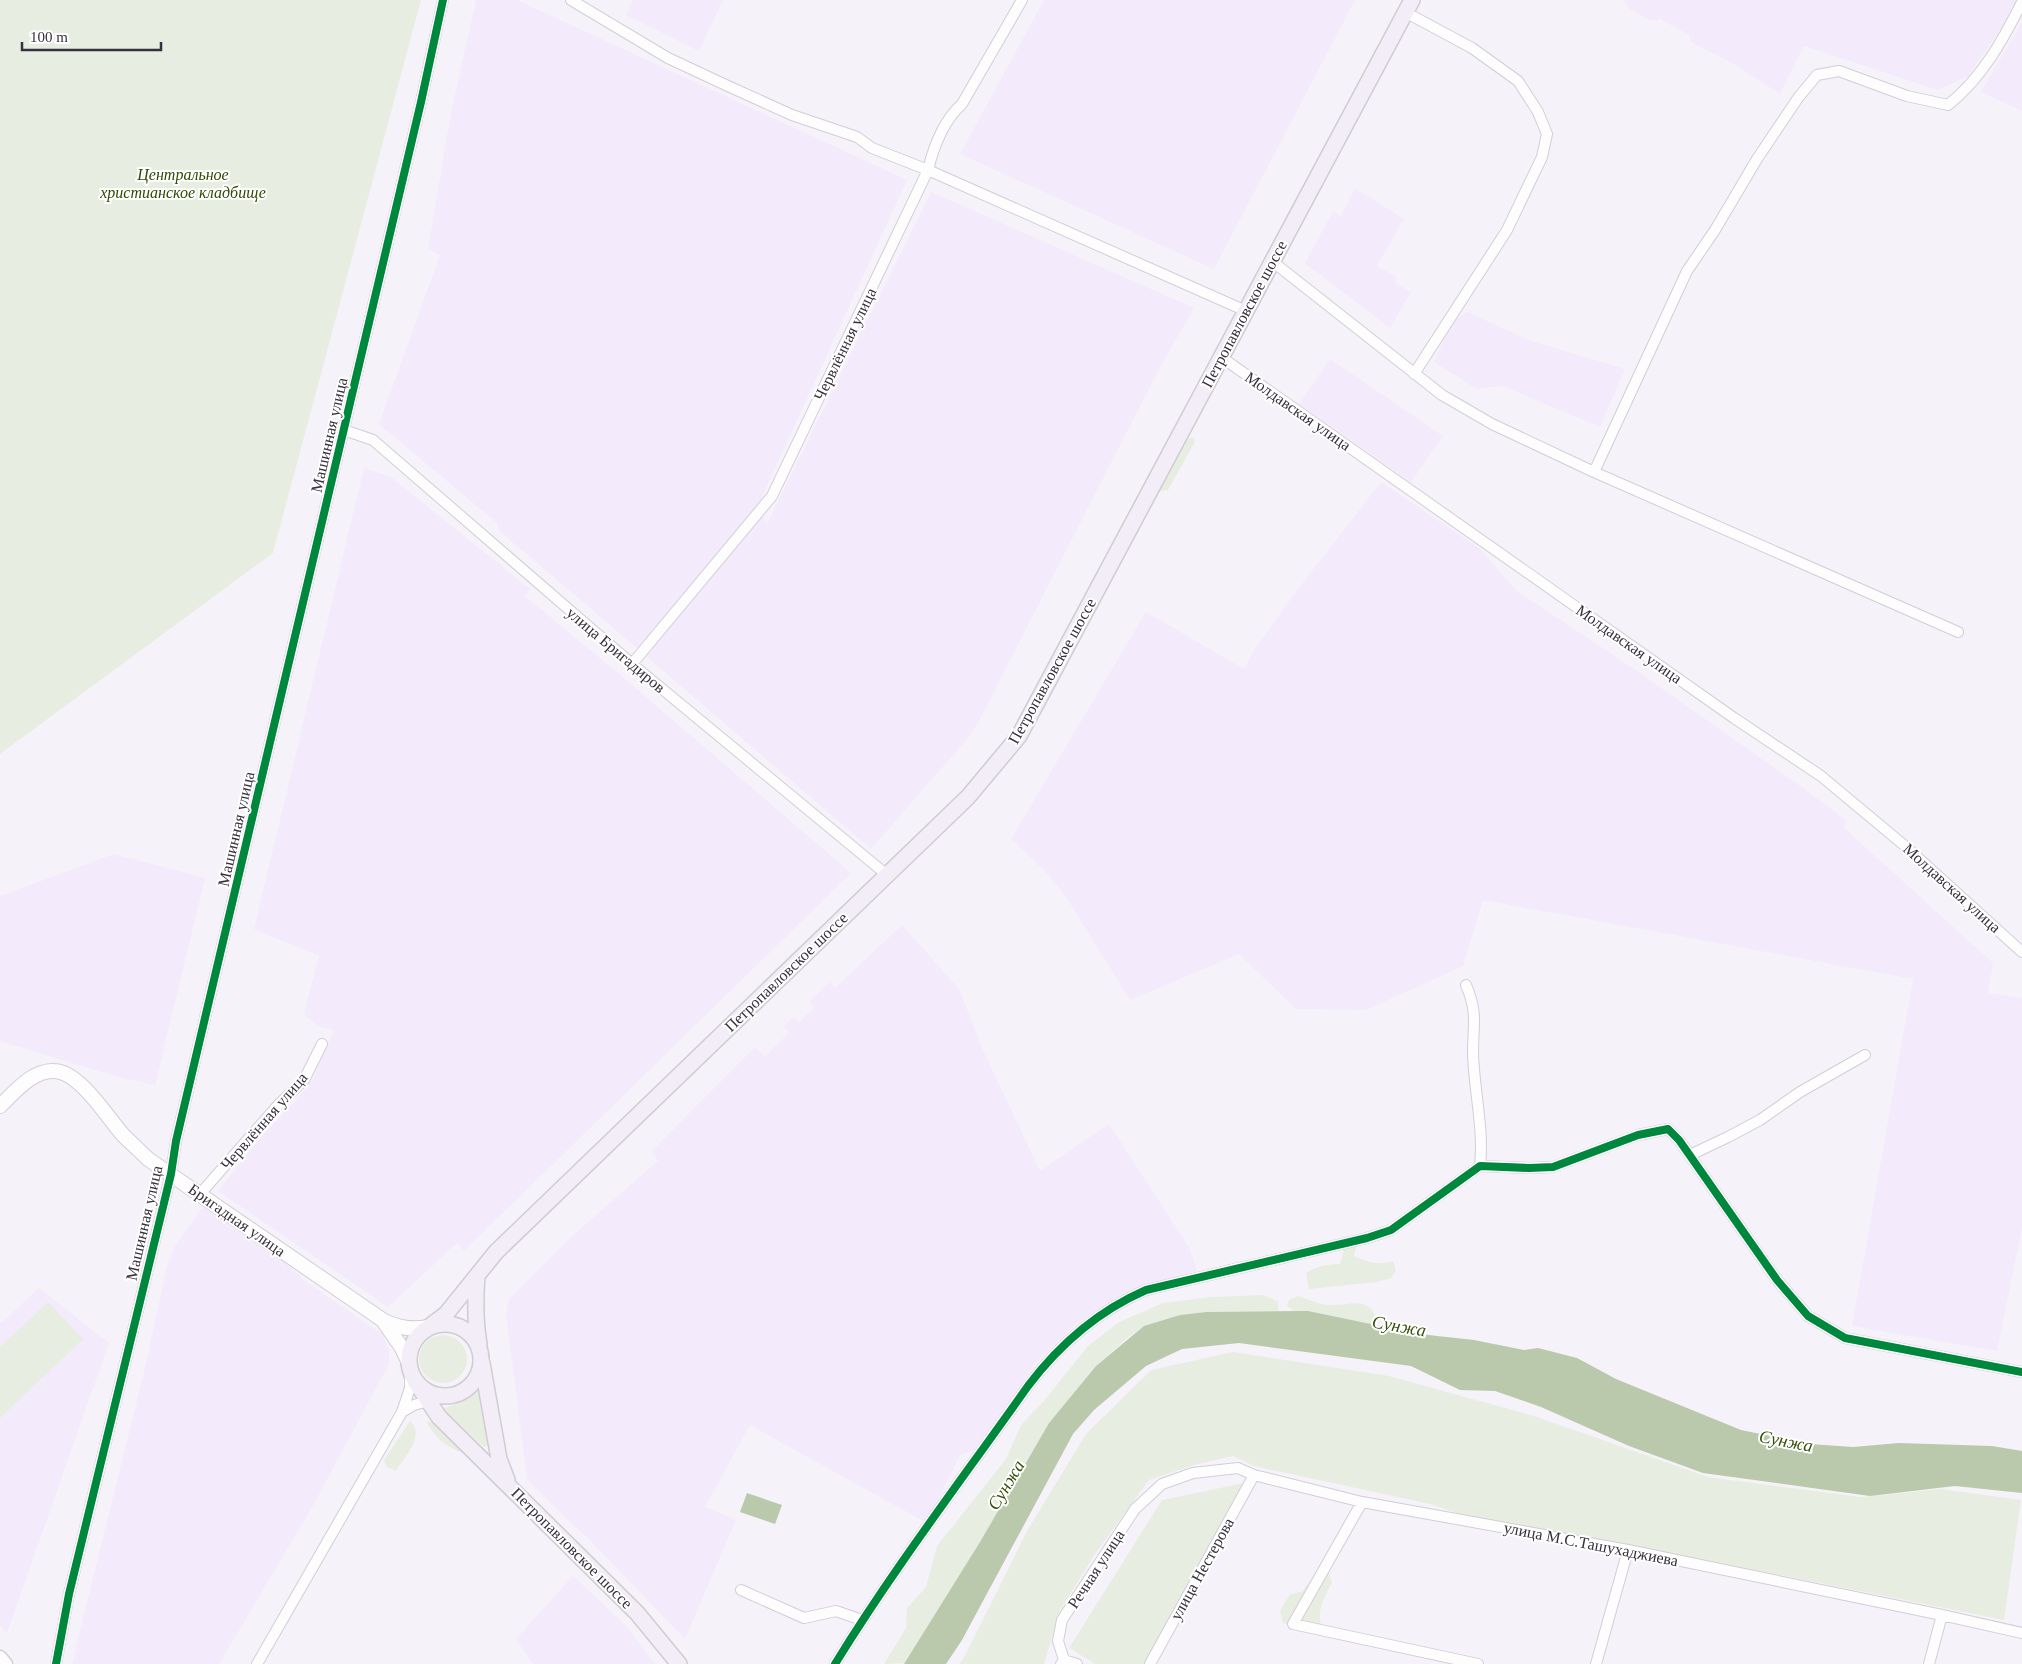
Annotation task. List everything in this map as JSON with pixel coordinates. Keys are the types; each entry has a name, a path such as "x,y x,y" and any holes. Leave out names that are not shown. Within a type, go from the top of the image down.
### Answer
{"main road":[{"name":"Петропавловское шоссе","path":"679,1664 642,1619 510,1486 499,1459 475,1325 477,1276 496,1252 968,797 1019,736 1408,6"},
{"name":"Бригадная улица","path":"0,1106 27,1082 40,1074 54,1070 70,1076 83,1087 125,1136 148,1159 384,1321"},
{"path":"384,1321 398,1327 413,1330 429,1327 441,1323 453,1324 474,1337 481,1354 480,1370 475,1381 466,1389 456,1394 445,1396 428,1392 411,1372 409,1354 415,1338 429,1327 446,1314 477,1276"},
{"path":"384,1321 402,1348 411,1372 427,1402 510,1486"}],"street":[{"name":"Машинная улица","path":"56,1664 69,1594 171,1174 176,1141 344,430 443,0"},
{"path":"571,0 679,63 792,115 857,138 872,148 928,170 1246,311"},
{"name":"Червлённая улица","path":"632,664 772,496 928,170 934,149 951,115 962,104 1022,0"},
{"path":"1594,472 1687,270 1715,230 1792,105 1817,75 1839,71 1907,96 1948,105 1966,91 2000,45 2022,2"},
{"path":"1408,6 1518,81 1538,112 1547,134 1542,157 1507,230 1414,374"},
{"path":"1273,262 1442,395 1492,424 1594,472 1958,632"},
{"name":"Молдавская улица","path":"1221,357 1734,718 1821,776 1905,846 2022,952"},
{"name":"улица Бригадиров","path":"344,430 373,440 632,664 887,875"},
{"path":"1466,985 1473,1002 1475,1022 1473,1053 1482,1146 1480,1166"},
{"name":"Червлённая улица","path":"200,1194 279,1104 304,1080 322,1044"},
{"path":"1690,1155 1760,1120 1800,1092 1865,1055"},
{"path":"835,1664 862,1620 907,1554 1042,1368 1084,1327 1120,1301 1146,1290 1205,1274 1367,1238 1391,1230 1480,1166 1553,1167 1638,1135 1668,1129 1690,1155 1777,1280 1808,1316 1845,1338 2022,1372"},
{"path":"257,1664 402,1412 410,1388 411,1372"},
{"path":"402,1412 414,1405 445,1396"},
{"name":"улица М.С.Ташухаджиева","path":"1162,1484 1193,1472 1238,1468 1254,1475 1362,1502 1628,1550 2022,1633"},
{"name":"улица Нестерова","path":"1150,1664 1254,1475"},
{"name":"Речная улица","path":"1062,1662 1058,1641 1062,1620 1135,1509 1162,1484"},
{"path":"1362,1502 1293,1624 1478,1664"},
{"path":"1596,1664 1628,1550"},
{"path":"741,1590 804,1618 836,1611 862,1620"},
{"path":"1929,1664 1942,1615"},
{"path":"0,1657 6,1664"},
{"path":"1062,1662 1077,1664"}],"shaded area":[{"path":"476,0 517,0 907,180 757,508 767,524 931,192 1194,308 1159,369 980,719 968,738 871,849 499,531 497,523 379,424 440,255 428,249 451,112"},
{"path":"633,0 723,0 699,51 626,15"},
{"path":"1044,0 1355,0 1214,269 960,154"},
{"path":"1624,0 2021,0 1968,76 1938,90 1804,46 1780,94 1732,63 1691,42 1689,35 1660,19 1651,21 1630,9"},
{"path":"2022,22 2022,111 1981,92"},
{"path":"1355,188 1404,219 1377,266 1397,277 1395,283 1411,292 1390,328 1305,263 1333,211 1341,216"},
{"path":"1467,312 1531,341 1625,369 1600,427 1503,386 1477,389 1434,362 1452,322"},
{"path":"1330,359 1443,436 1411,482 1299,404"},
{"path":"364,468 391,477 530,589 525,596 624,678 851,873 464,1251 457,1243 388,1307 218,1191 261,1137 299,1097 314,1077 334,1030 318,1026 304,1014 319,956 254,929"},
{"path":"1381,482 1479,548 1517,591 1637,671 1847,821 1843,827 1993,963 1988,993 2022,998 2022,1228 1997,1351 1852,1326 1913,979 1483,900 1463,966 1366,1010 1296,1009 1239,954 1130,1000 1066,897 1044,870 1011,839 1146,612 1244,669 1254,650 1295,593"},
{"path":"114,854 205,878 155,1085 122,1078 0,1041 0,896"},
{"path":"902,925 959,989 983,1050 1040,1171 1109,1124 1190,1249 1197,1271 1124,1293 1076,1324 1035,1363 1012,1399 975,1449 960,1455 927,1523 750,1425 705,1507 736,1520 685,1639 587,1537 527,1479 506,1314 509,1299 569,1239 658,1161 652,1151 755,1047 765,1056 789,1033 784,1027 794,1017 799,1022 814,1008 809,1002 830,982 835,988"},
{"path":"203,1207 289,1266 305,1281 382,1334 389,1349 389,1364 310,1511 219,1664 72,1664 145,1368 167,1266 175,1246"},
{"path":"39,1288 109,1343 7,1633 0,1625 0,1324"},
{"path":"573,1576 627,1627 655,1664 533,1664 516,1639"}],"green space":[{"name":"Центральное христианское кладбище","path":"0,0 421,0 273,553 0,754"},
{"path":"1194,438 1195,442 1168,490 1156,492 1187,440"},
{"path":"1345,1245 1356,1246 1354,1256 1368,1262 1382,1263 1393,1261 1396,1270 1391,1278 1377,1282 1309,1289 1306,1273 1322,1266 1340,1264"},
{"path":"1263,1295 1278,1301 1278,1311 1206,1312 1180,1315 1144,1326 1126,1339 1096,1366 1049,1423 980,1542 906,1663 884,1664 906,1628 907,1608 926,1587 937,1546 1006,1459 1021,1425 1043,1402 1088,1346 1119,1322 1163,1303 1211,1297"},
{"path":"1298,1296 1316,1303 1328,1305 1362,1304 1373,1311 1376,1319 1369,1325 1297,1314 1287,1306 1289,1300"},
{"path":"48,1302 83,1339 0,1418 0,1347"},
{"path":"443,1335 452,1337 460,1342 465,1350 467,1359 465,1368 460,1376 452,1381 443,1383 434,1381 426,1376 421,1368 419,1359 421,1350 426,1342 434,1337"},
{"path":"1233,1352 1389,1376 1534,1416 1708,1477 1861,1497 1941,1489 2021,1500 2004,1620 1636,1546 1496,1526 1430,1504 1254,1466 1233,1456 1194,1465 1149,1480 1095,1554 1060,1611 1044,1664 959,1664 965,1656 1027,1531 1086,1434 1151,1370"},
{"path":"481,1384 490,1444 484,1447 443,1409 464,1399"},
{"path":"410,1421 416,1433 415,1439 396,1471 387,1467 384,1460"},
{"path":"429,1421 434,1423 464,1453 442,1442 427,1423"},
{"path":"1249,1482 1147,1664 1095,1664 1069,1648 1162,1500"},
{"path":"1328,1570 1332,1583 1324,1598 1321,1609 1321,1625 1313,1632 1283,1623 1280,1611 1290,1594 1302,1592 1317,1571"}],"water":[{"name":"Сунжа","path":"1308,1311 1419,1334 1474,1340 1524,1350 1538,1348 1577,1358 1616,1379 1741,1430 1810,1444 1853,1447 1899,1443 1992,1446 2022,1451 2022,1493 1955,1486 1870,1496 1703,1473 1629,1446 1541,1407 1495,1391 1460,1390 1411,1366 1239,1343 1182,1349 1146,1366 1094,1410 1073,1434 962,1640 946,1664 904,1664 980,1542 1049,1423 1096,1366 1144,1326 1180,1315 1206,1312"},
{"path":"747,1493 782,1505 775,1524 740,1512"}],"cycle path":[{"path":"56,1664 69,1594 171,1174 176,1141 421,102 443,0"},
{"path":"835,1664 905,1558 1028,1386 1066,1343 1081,1330 1128,1298 1146,1290 1367,1238 1391,1230 1480,1166 1553,1167 1638,1135 1668,1129 1679,1140 1777,1280 1808,1316 1845,1338 2022,1372"}]}
